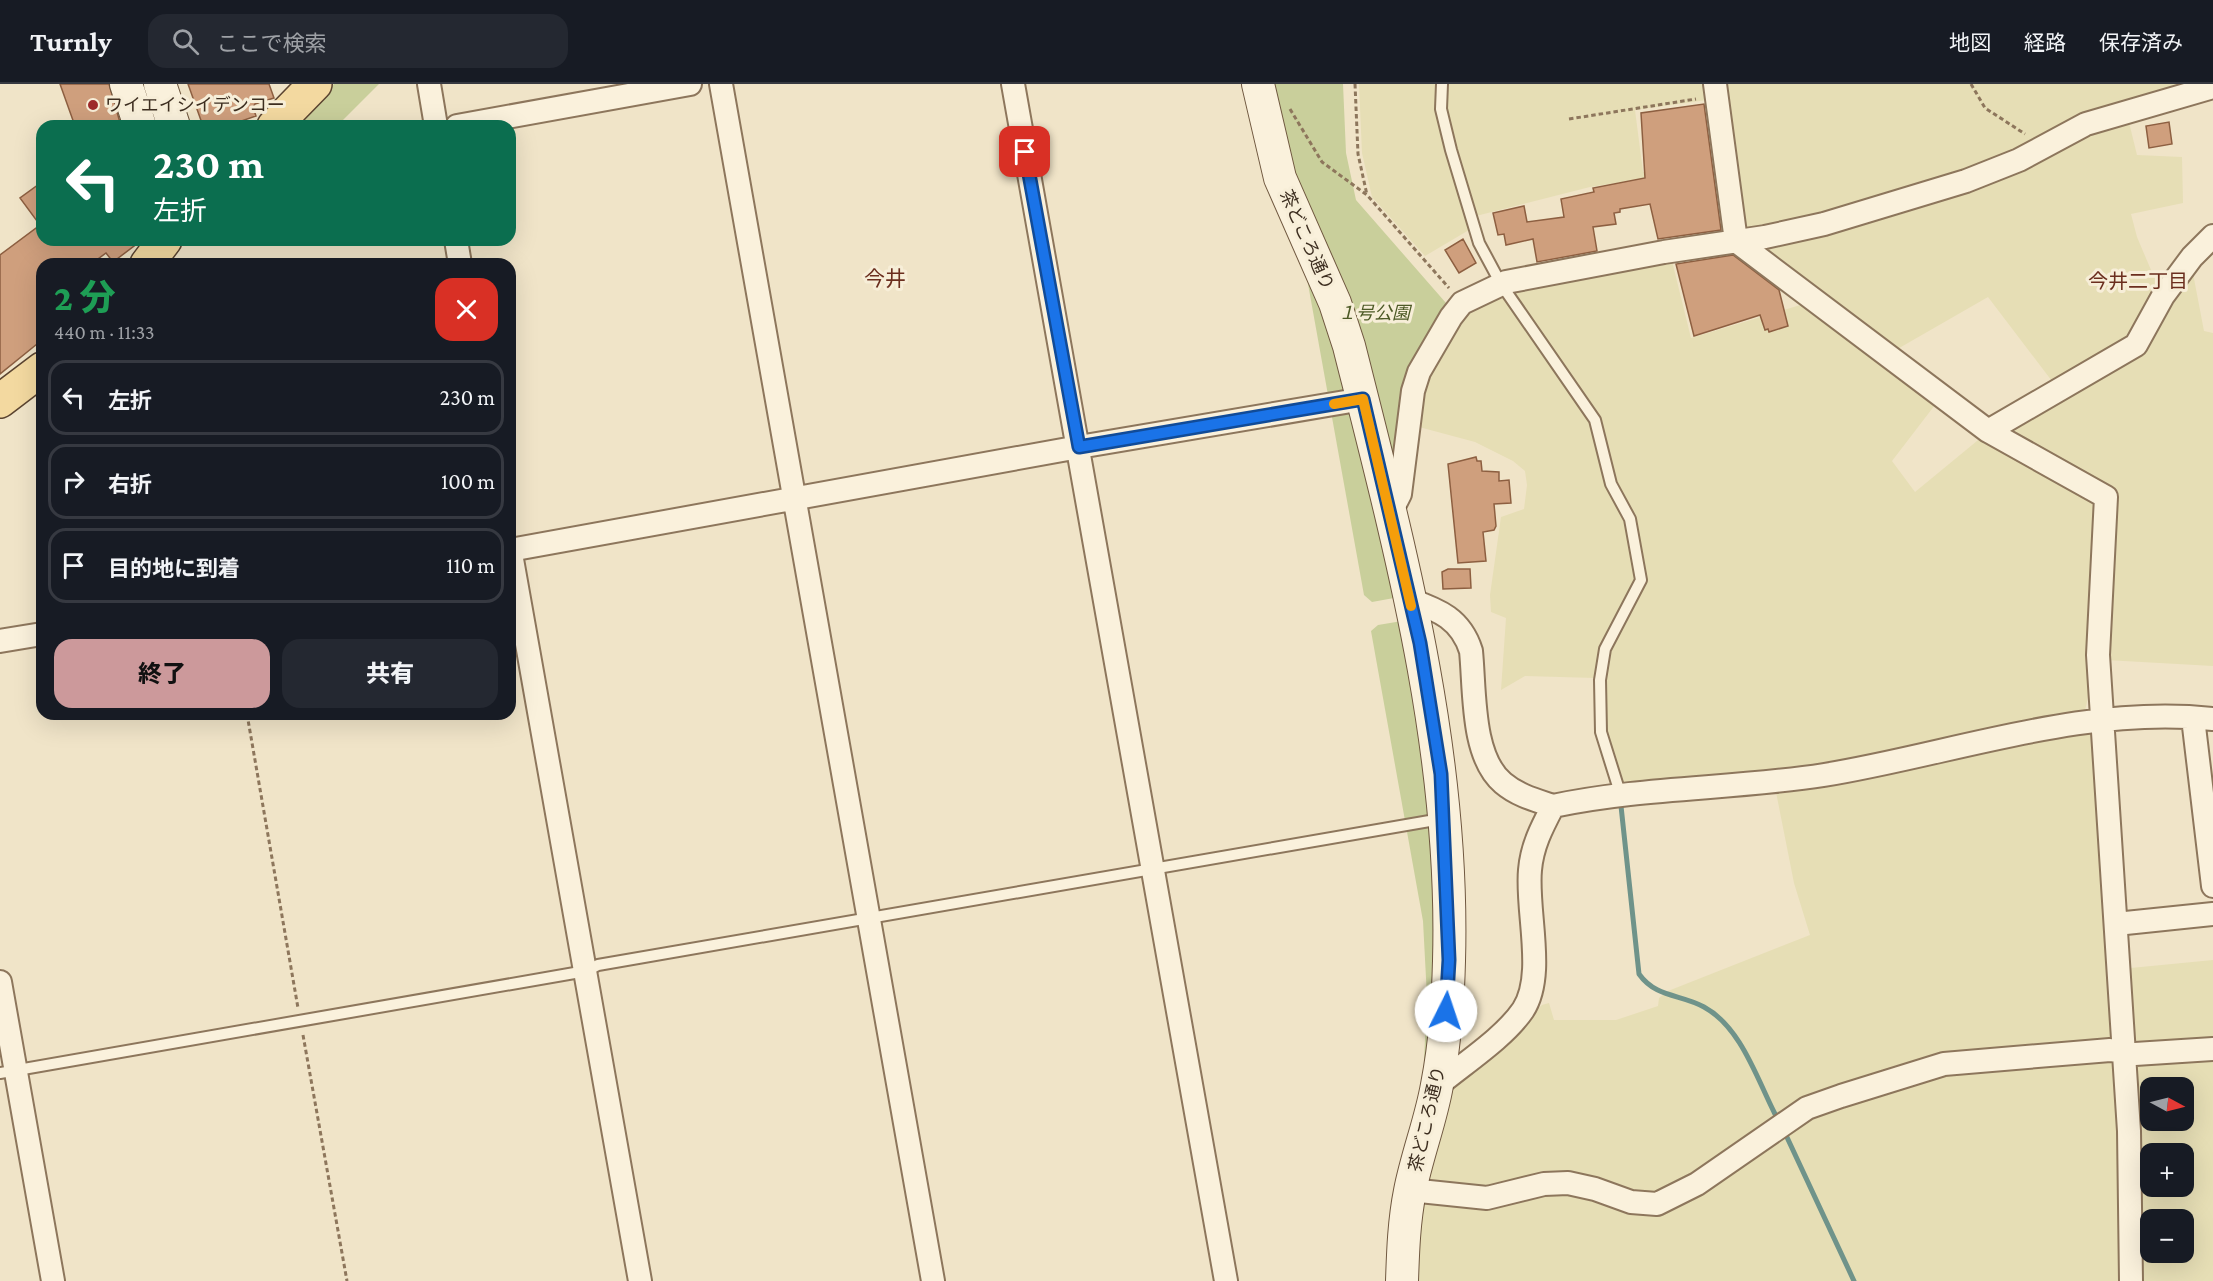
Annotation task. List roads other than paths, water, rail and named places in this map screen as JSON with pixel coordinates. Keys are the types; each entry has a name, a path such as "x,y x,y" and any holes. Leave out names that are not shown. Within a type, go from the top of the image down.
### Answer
{"main road":[{"path":"0,401 36,374"}],"street":[{"path":"126,84 138,120"},
{"path":"160,84 172,120"},
{"path":"429,84 435,120"},
{"path":"490,120 690,84"},
{"path":"721,84 933,1281"},
{"path":"1013,84 1226,1281"},
{"name":"茶どころ通り","path":"1258,85 1280,178 1341,319 1363,399 1425,666 1441,774 1445,819 1449,960 1437,1086 1410,1190 1404,1229 1402,1281"},
{"path":"1390,514 1400,494 1413,391 1419,372 1451,317 1462,303 1501,284 1824,224 1966,181 2019,160 2070,131 2095,121 2213,87"},
{"path":"1715,90 1736,241 1988,431 2106,497 2098,630 2129,1143 2132,1281"},
{"path":"1988,431 2136,345 2163,296 2192,256 2213,236"},
{"path":"516,548 1079,447 1363,399"},
{"path":"516,582 640,1281"},
{"path":"1410,600 1438,609 1460,627 1467,638 1471,651 1480,742 1489,767 1502,782 1517,793 1553,806 1621,796 1823,775 2055,726 2102,719 2203,719 2213,886"},
{"path":"0,641 36,634"},
{"path":"1437,1086 1510,1025 1529,999 1533,966 1530,871 1534,843 1553,806"},
{"path":"2116,924 2213,914"},
{"path":"0,982 8,1071 53,1281"},
{"path":"1410,1190 1487,1198 1544,1184 1568,1183 1595,1189 1631,1202 1657,1204 1697,1184 1807,1108 1944,1064 2110,1050 2124,1052 2213,1049"}],"lane":[{"path":"1442,84 1441,109 1479,243 1501,284 1595,420 1611,484 1630,519 1641,580 1605,649 1600,680 1601,732 1621,796"},
{"path":"8,1071 586,971 598,965 1445,819"}],"waterway":[{"path":"1621,806 1639,974 1661,992 1704,1007 1728,1027 1747,1055 1775,1114"},
{"path":"1785,1133 1854,1281"}],"place":[{"name":"ワイエイシイデンコー","path":"93,105"}],"district":[{"name":"今井","path":"885,279"},
{"name":"今井二丁目","path":"2138,281"}],"park label":[{"name":"１号公園","path":"1374,313"}]}
